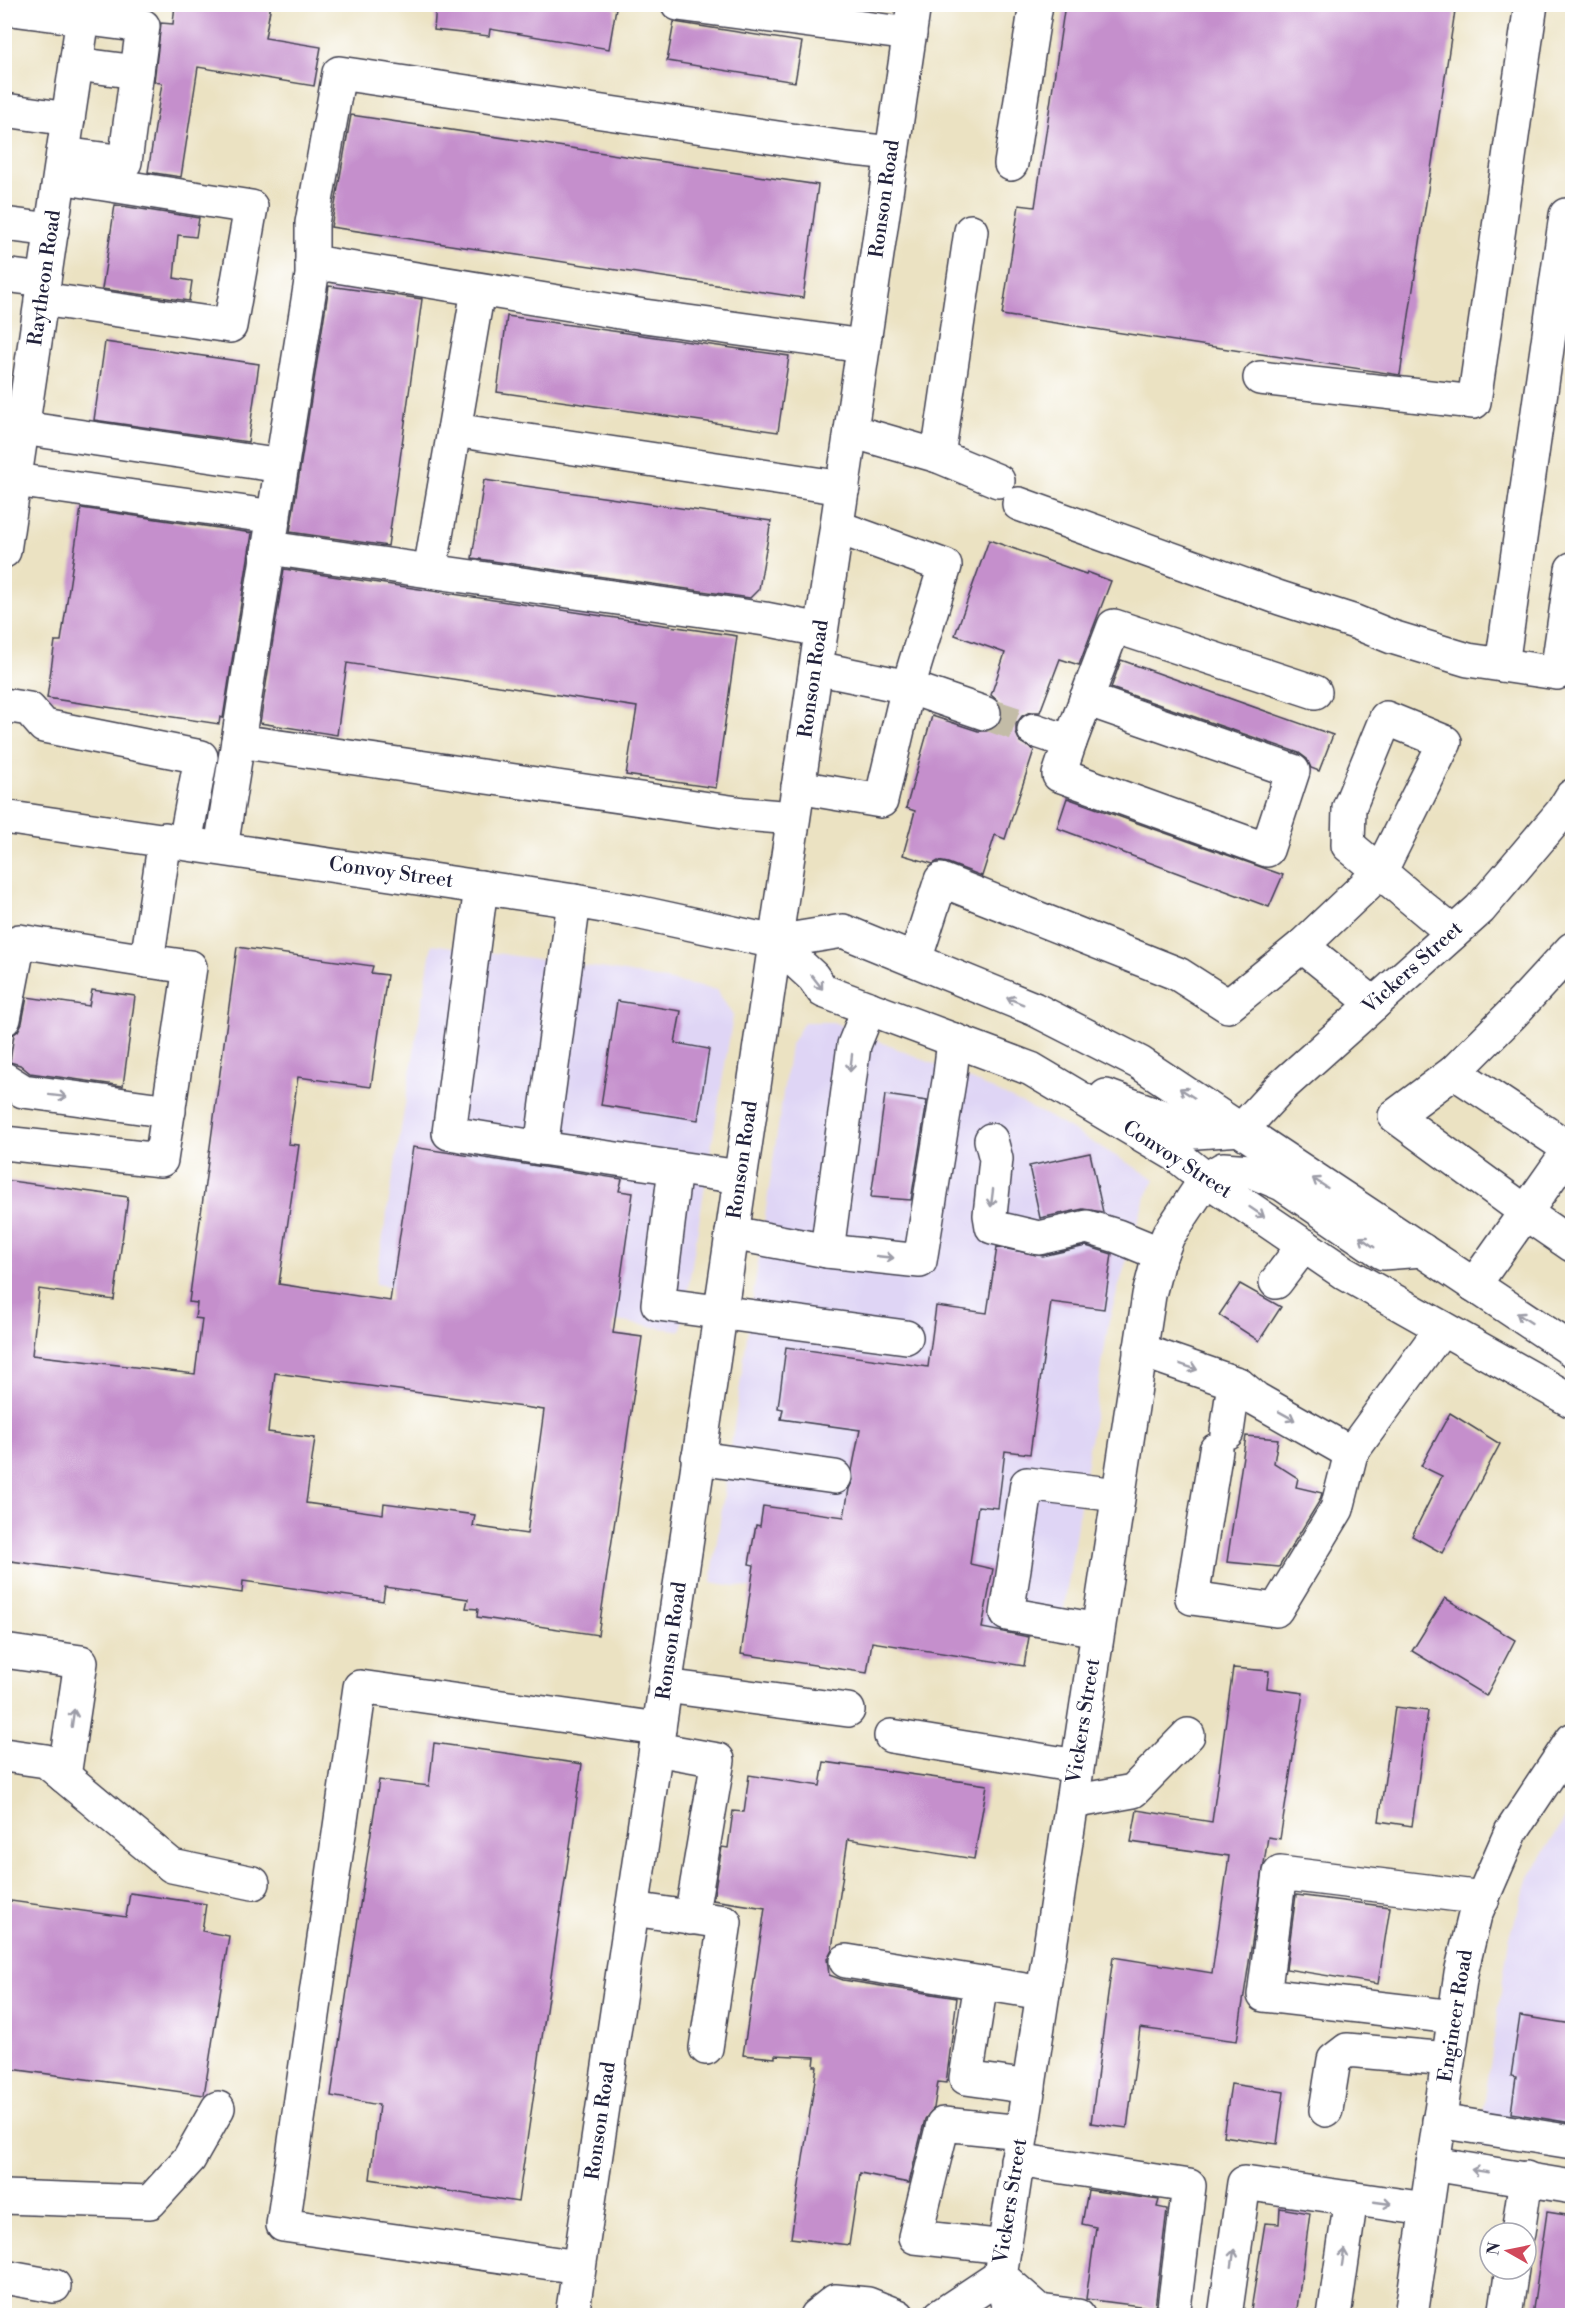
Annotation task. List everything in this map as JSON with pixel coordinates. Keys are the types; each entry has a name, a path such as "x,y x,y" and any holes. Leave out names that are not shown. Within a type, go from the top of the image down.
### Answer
{"street":[{"path":"678,4 912,19"},
{"path":"1011,164 1036,4"},
{"path":"1260,378 1474,402 1531,4"},
{"path":"4,8 84,11 143,26 125,162 62,166"},
{"name":"Raytheon Road","path":"5,539 12,470 22,428 18,372 43,290 84,11"},
{"name":"Ronson Road","path":"572,2316 912,19"},
{"path":"76,64 137,72"},
{"path":"221,848 312,275 312,223 339,73 892,153"},
{"path":"4,115 5,110 68,119"},
{"path":"4,275 43,290 230,326 251,207 62,166"},
{"path":"1502,665 1566,215 1572,216"},
{"path":"4,224 52,230"},
{"path":"938,456 970,231"},
{"path":"312,262 644,316 864,346"},
{"path":"430,571 478,290"},
{"path":"22,428 282,466"},
{"path":"454,430 843,488"},
{"path":"851,431 938,456 1009,492 1280,598 1355,622 1392,637 1468,660 1565,675 1572,569"},
{"path":"12,470 430,571 821,630"},
{"path":"4,705 29,709 44,726 201,757 237,752 744,814 796,803 881,801 908,687 945,566 837,527"},
{"path":"1086,699 1293,771 1267,850 1059,775 1070,742 1086,699 1114,626 1315,692"},
{"path":"816,668 908,687 984,713"},
{"path":"1034,730 1070,742"},
{"path":"147,961 175,841 201,757"},
{"name":"Vickers Street","path":"1242,1129 1280,1088 1480,909 1562,812 1572,796"},
{"name":"Convoy Street","path":"4,817 632,910 775,942 843,931 1034,1009 1140,1062 1572,1350"},
{"path":"915,960 941,880 1178,974 1228,1006 1302,946 1380,872 1453,933"},
{"path":"481,887 449,1133 740,1177"},
{"path":"541,1148 574,901"},
{"path":"4,1019 19,941 190,967 161,1160 4,1143"},
{"name":"Convoy Street","path":"775,942 813,977 823,991 1031,1069 1176,1155 1206,1179 1343,1272 1572,1401"},
{"path":"1302,946 1374,1004"},
{"path":"1572,949 1454,1072 1395,1116 1572,1245"},
{"path":"827,1251 854,1045 869,1008"},
{"path":"732,1233 827,1251 920,1261 954,1040"},
{"path":"1031,1069 1166,1118 1196,1132 1242,1129"},
{"path":"1454,1072 1570,1149 1474,1285"},
{"path":"4,1079 23,1091 169,1111"},
{"path":"991,1140 996,1160 990,1215 992,1227 1039,1238 1087,1227 1117,1236 1159,1259"},
{"path":"675,1168 658,1304 906,1337"},
{"path":"1206,1179 1223,1168 1251,1171 1282,1184 1383,1253 1422,1250"},
{"name":"Vickers Street","path":"1002,2261 1149,1295 1168,1236 1206,1179"},
{"path":"979,1237 1035,1247 1091,1238 1159,1259"},
{"path":"1276,1282 1304,1245"},
{"path":"1238,1384 1232,1397 1222,1441 1192,1598 1276,1610 1337,1509 1351,1453 1442,1328"},
{"path":"1140,1350 1238,1384 1256,1399 1351,1453"},
{"path":"699,1458 835,1477"},
{"path":"1098,1630 1007,1614 1027,1484 1118,1495"},
{"path":"4,1651 81,1662 64,1776"},
{"path":"665,1686 848,1710"},
{"path":"579,2267 283,2225 360,1687 657,1739 718,1760 692,1918"},
{"path":"1072,1802 1133,1791 1188,1735"},
{"path":"891,1736 1077,1766"},
{"name":"Engineer Road","path":"1411,2316 1462,1966 1475,1915 1511,1832 1572,1740"},
{"path":"4,1755 46,1761 172,1866 253,1883"},
{"path":"1454,2017 1264,1995 1280,1873 1483,1898"},
{"path":"632,1909 725,1922 706,2048"},
{"path":"846,1961 1043,1993"},
{"path":"981,1983 966,2078 1029,2087"},
{"path":"1326,2110 1334,2060 1347,2050 1448,2060"},
{"path":"4,2198 150,2202 189,2159 218,2108"},
{"path":"1439,2121 1572,2142"},
{"path":"1078,2316 1040,2311 1002,2261 915,2237 943,2124 1020,2146 1189,2186 1173,2316"},
{"path":"1433,2164 1572,2187"},
{"path":"1520,2221 1526,2178"},
{"path":"1225,2316 1244,2182 1426,2210"},
{"path":"1334,2316 1351,2198"},
{"path":"940,2316 1002,2261"},
{"path":"1002,2261 1011,2316"},
{"path":"4,2277 54,2286"},
{"path":"1505,2316 1510,2281"},
{"path":"816,2316 835,2301 868,2304 898,2316"}],"shaded area":[{"path":"432,944 614,970 717,990 733,1016 681,1331 375,1284"},
{"path":"804,1022 833,1022 972,1080 1046,1115 1155,1179 1144,1201 1109,1320 1059,1640 711,1582 790,1046"},
{"path":"1572,1807 1572,2161 1478,2146 1509,1939 1529,1877"}],"building":[{"path":"175,4 271,4 265,38 321,47 314,86 198,67 181,177 148,172 162,83 154,82 161,23 173,24"},
{"path":"436,4 589,4 616,8 609,49 490,29 489,36 434,30"},
{"path":"1065,4 1456,4 1400,375 1002,315 1019,205 1035,207"},
{"path":"674,22 802,42 795,82 667,61"},
{"path":"351,115 818,185 803,298 331,227"},
{"path":"115,205 199,218 196,237 178,235 174,278 192,281 189,301 102,289"},
{"path":"329,286 422,299 388,546 290,532"},
{"path":"507,316 789,356 778,432 497,392"},
{"path":"105,342 259,364 248,442 94,420"},
{"path":"484,480 771,521 759,589 750,598 472,558"},
{"path":"81,508 252,533 223,718 220,717 219,724 47,698 55,641 61,641"},
{"path":"989,540 1111,581 1079,665 1060,659 1040,712 1030,712 1022,716 1016,724 1016,733 1020,742 1034,750 1005,839 995,835 982,876 948,863 938,861 933,864 903,855 915,811 906,808 932,716 978,731 987,731 997,727 1002,718 1002,710 998,701 991,695 1005,653 955,635"},
{"path":"284,569 737,636 716,788 626,775 637,707 347,663 337,735 260,723"},
{"path":"1121,660 1333,735 1319,771 1311,768 1307,759 1299,753 1111,688"},
{"path":"1067,798 1283,875 1269,907 1057,828"},
{"path":"237,947 373,966 371,973 387,975 371,1087 298,1077 288,1144 299,1145 279,1284 390,1301 413,1147 622,1179 619,1191 633,1193 613,1333 642,1337 598,1635 477,1617 478,1609 466,1608 468,1599 385,1587 383,1601 243,1581 242,1593 4,1560 4,1180 128,1197 114,1300 39,1289 32,1355 195,1374 202,1319 195,1318 197,1303 189,1302","holes":["275,1373 544,1410 527,1534 473,1526 475,1515 384,1503 383,1514 306,1503 315,1438 268,1432"]},
{"path":"92,990 135,996 123,1086 30,1073 20,1065 10,1062 14,1034 22,1023 27,997 89,1006"},
{"path":"617,1001 681,1011 675,1043 709,1049 698,1120 601,1105"},
{"path":"885,1095 927,1101 911,1200 871,1197"},
{"path":"1090,1153 1103,1212 1083,1209 1040,1218 1029,1166"},
{"path":"1086,1246 1112,1254 1104,1309 1051,1302 1030,1454 1005,1451 998,1508 978,1506 970,1564 993,1569 982,1628 1029,1637 1024,1666 872,1642 867,1673 741,1654 754,1565 749,1564 756,1525 760,1526 763,1506 844,1517 853,1480 852,1470 860,1430 781,1419 783,1409 778,1408 786,1347 928,1367 936,1306 987,1313 997,1247 1043,1256"},
{"path":"1240,1284 1281,1307 1259,1341 1219,1315"},
{"path":"1450,1413 1500,1444 1442,1553 1412,1536 1442,1476 1421,1466"},
{"path":"1246,1436 1278,1439 1274,1463 1298,1478 1296,1487 1322,1493 1279,1567 1227,1562"},
{"path":"1445,1598 1515,1640 1486,1696 1412,1651"},
{"path":"1233,1668 1269,1671 1267,1688 1303,1693 1280,1839 1268,1837 1237,2041 1140,2028 1127,2128 1091,2123 1113,1957 1212,1973 1229,1856 1131,1842 1137,1810 1212,1822"},
{"path":"1395,1707 1428,1711 1412,1826 1379,1821"},
{"path":"434,1743 582,1764 518,2202 370,2179 379,2105 331,2096 379,1780 429,1786"},
{"path":"824,1762 987,1785 974,1859 848,1839 832,1949 827,1959 829,1975 843,1980 957,1998 946,2083 938,2082 934,2108 925,2119 909,2183 860,2173 849,2245 791,2238 817,2066 814,2066 815,2057 775,2055 775,2058 743,2055 765,1908 713,1900 722,1847 728,1848 733,1811 744,1812 749,1775 820,1786"},
{"path":"130,1893 206,1904 202,1931 229,1936 204,2095 4,2068 4,1900 126,1917"},
{"path":"1296,1895 1390,1907 1378,1984 1286,1969"},
{"path":"1520,2016 1572,2024 1572,2123 1511,2113 1516,2077 1511,2076"},
{"path":"1231,2084 1284,2092 1277,2144 1223,2136"},
{"path":"1088,2190 1159,2200 1157,2207 1167,2209 1155,2308 1086,2299 1096,2227 1082,2224"},
{"path":"1280,2208 1310,2213 1296,2316 1250,2316 1265,2223 1279,2224"},
{"path":"1547,2212 1572,2216 1572,2316 1532,2316"}],"tunnel":[{"path":"984,713 1034,730"}]}
